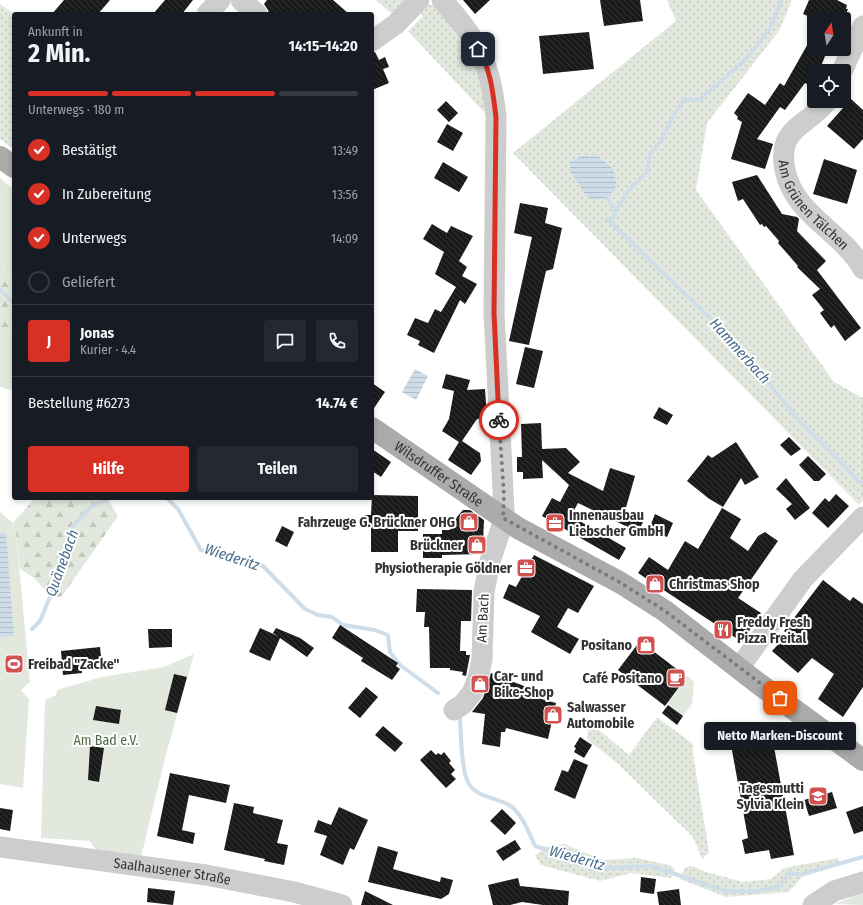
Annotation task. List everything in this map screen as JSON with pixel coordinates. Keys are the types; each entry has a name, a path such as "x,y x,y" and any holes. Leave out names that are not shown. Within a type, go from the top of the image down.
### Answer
{"main road":[{"path":"0,157 12,166"},
{"name":"Wilsdruffer Straße","path":"374,429 503,518 634,591 665,611 738,668 863,760"}],"street":[{"path":"209,12 220,0"},
{"path":"241,0 255,12"},
{"path":"374,40 396,24 419,0"},
{"name":"Am Bach","path":"442,0 458,17 484,57 493,90 496,117 494,319 504,496 501,529 490,561 484,592 482,659 478,678 472,693 463,704 454,710"},
{"path":"845,64 863,26"},
{"name":"Am Grünen Tälchen","path":"819,108 799,126 786,142 783,160 786,175 798,201 845,246 858,260 863,269"},
{"path":"738,668 802,579 863,517"},
{"name":"Saalhausener Straße","path":"0,847 206,875 294,892 342,905"},
{"path":"813,905 834,891 863,882"}],"green space":[{"path":"376,0 405,0 392,14"},
{"path":"667,0 792,0 779,31 707,123 696,190 834,382 863,398 863,500 859,505 513,153 676,21"},
{"path":"0,4 12,13 12,148 0,139"},
{"path":"424,5 435,5 443,11 478,65 487,112 483,111 408,31 423,16 418,10"},
{"path":"0,178 12,188 12,275 0,266"},
{"path":"0,266 12,275 12,336 0,330"},
{"path":"0,330 12,336 12,390 0,386"},
{"path":"33,500 108,500 118,516 62,596 52,598 34,578 20,569 16,533 13,523"},
{"name":"Freibad \"Zacke\"","path":"0,512 13,523 16,533 30,682 21,690 29,700 23,788 0,784"},
{"name":"Am Bad e.V.","path":"194,654 165,758 141,857 96,850 90,841 41,838 45,700 56,695 57,690 102,677 164,667"},
{"path":"686,675 694,682 692,704 683,716 667,703 682,684 681,682"},
{"path":"657,717 693,744 693,754 709,852 702,859 693,837 617,763 587,739 588,721 629,755"},
{"path":"564,844 603,860 637,858 669,865 675,869 671,878 631,873 600,881 541,865 535,855 547,847"},
{"path":"838,858 840,865 802,877 789,892 726,897 680,879 685,867 693,866 703,871 743,882 771,879 784,868"},
{"path":"863,892 863,905 835,904"}],"shaded area":[{"path":"597,155 613,169 617,185 608,198 597,200 587,197 570,171 570,162 581,156"},
{"path":"415,369 428,376 416,400 402,392"},
{"path":"0,533 6,533 14,636 0,637"}],"building":[{"path":"64,0 110,0 100,12 54,12"},
{"path":"165,0 193,0 184,12 155,12"},
{"path":"267,0 333,0 347,12 268,12 264,4"},
{"path":"463,0 490,0 475,14"},
{"path":"600,0 640,0 643,21 604,26"},
{"path":"809,0 837,0 847,5 846,9 848,9 847,12 807,12 807,16 803,14"},
{"path":"589,32 594,69 543,74 539,36"},
{"path":"807,45 807,56 825,56 822,64 807,64 807,84 805,83 785,110 780,107 757,139 773,144 765,169 731,159 742,122 737,119 738,117 734,113 748,93 765,105 780,83 784,86"},
{"path":"374,52 379,60 385,57 389,67 383,69 389,83 374,89"},
{"path":"851,99 863,110 863,139 854,149 827,126 843,108 851,108"},
{"path":"446,101 458,113 449,122 437,110"},
{"path":"447,124 463,133 453,151 437,142"},
{"path":"824,159 857,170 847,204 813,194"},
{"path":"443,162 468,177 459,192 434,178"},
{"path":"757,175 782,214 797,217 799,219 797,231 826,261 817,270 861,328 845,341 834,325 831,328 820,313 824,310 812,295 820,289 797,267 798,266 778,243 779,241 766,226 764,227 762,224 760,225 743,199 738,201 732,182"},
{"path":"520,203 548,208 545,223 562,228 553,269 546,271 529,345 509,341 532,237 514,233"},
{"path":"432,224 447,233 451,226 473,236 459,261 467,267 462,276 477,284 465,304 460,300 434,353 418,345 420,341 407,335 415,318 428,323 435,309 441,312 456,287 435,274 444,252 423,239"},
{"path":"525,347 543,351 534,388 516,384"},
{"path":"446,374 470,380 467,390 485,389 487,418 477,419 462,441 480,453 481,461 471,475 448,460 459,442 442,431 449,419 454,391 442,388"},
{"path":"374,384 385,392 374,408"},
{"path":"659,407 673,415 667,425 653,418"},
{"path":"541,423 542,449 566,448 580,462 568,473 603,491 610,468 635,476 625,511 644,520 638,532 578,503 571,516 626,548 619,560 542,516 552,498 560,502 569,485 542,460 543,478 523,479 523,472 517,472 517,457 522,457 521,424"},
{"path":"789,437 801,449 791,456 780,445"},
{"path":"736,442 759,477 745,485 741,478 723,507 708,498 687,481 708,455 712,458"},
{"path":"374,450 391,462 381,477 374,472"},
{"path":"808,456 826,474 819,481 814,481 799,465"},
{"path":"786,478 810,508 795,520 786,509 792,504 776,489"},
{"path":"836,494 849,506 828,528 812,513 825,498 829,502"},
{"path":"374,495 418,496 418,531 398,531 398,552 371,552 371,527 362,527 363,515 371,515 372,500 374,500"},
{"path":"722,508 741,519 730,538 748,551 758,536 765,532 778,541 738,598 761,613 742,642 638,573 649,557 668,570 685,541 698,549"},
{"path":"463,510 470,510 484,520 483,543 480,554 442,555 442,558 423,558 423,534 442,534 442,530 450,530 450,525"},
{"path":"655,514 673,523 667,537 649,529"},
{"path":"282,526 294,532 287,547 275,541"},
{"path":"534,555 594,586 578,613 568,608 557,627 579,639 570,654 531,632 540,616 503,598 509,584 516,587"},
{"path":"823,580 850,601 853,597 863,604 863,687 843,717 818,699 834,674 812,658 798,673 772,651 788,634 784,631"},
{"path":"417,589 472,590 471,621 461,621 460,651 466,651 466,655 470,655 466,676 462,675 463,672 450,670 450,668 430,668 429,627 424,627 425,612 416,612"},
{"path":"340,625 398,663 396,666 400,669 392,680 361,661 363,658 332,638"},
{"path":"260,628 278,636 273,633 276,628 300,638 314,648 307,657 280,638 270,661 249,652"},
{"path":"148,629 172,629 172,647 149,648"},
{"path":"640,641 678,670 674,676 682,683 665,706 618,670"},
{"path":"100,647 102,665 82,667 82,673 63,675 61,651"},
{"path":"491,673 529,688 527,695 556,703 548,739 506,728 505,732 501,732 500,747 482,744 485,714 472,712 483,698"},
{"path":"174,674 187,677 177,713 165,710"},
{"path":"366,687 378,697 360,718 348,708"},
{"path":"668,705 683,716 677,725 662,713"},
{"path":"96,706 121,710 119,724 93,720"},
{"path":"383,726 403,743 395,752 375,735"},
{"path":"580,737 592,745 584,758 574,752 576,748 574,747"},
{"path":"752,741 754,750 774,747 794,855 771,859 769,850 745,854 742,840 748,838 731,745"},
{"path":"90,746 104,748 99,782 88,780"},
{"path":"431,750 436,755 438,753 441,755 444,752 451,761 449,763 455,770 451,774 456,779 446,788 420,760"},
{"path":"574,759 588,765 575,799 554,790 562,770 568,772"},
{"path":"170,773 230,785 226,803 189,795 182,830 195,833 193,844 157,836"},
{"path":"832,792 837,808 809,816 804,800"},
{"path":"234,803 254,807 253,813 283,820 277,843 288,845 284,865 264,861 265,859 224,850"},
{"path":"863,806 863,831 854,834 846,812"},
{"path":"339,807 368,820 354,850 350,848 343,865 320,855 327,836 314,832 318,820 331,825"},
{"path":"0,808 13,810 10,831 0,829"},
{"path":"502,809 516,823 505,835 490,821"},
{"path":"515,840 521,849 503,861 496,851"},
{"path":"378,846 398,852 393,869 440,882 441,877 453,880 449,894 441,899 368,882"},
{"path":"641,877 656,879 654,894 640,892"},
{"path":"518,878 520,886 569,891 568,905 543,905 522,902 510,905 493,905 488,885"},
{"path":"148,888 175,891 173,905 147,902"},
{"path":"679,889 681,905 659,905 657,892"},
{"path":"365,891 393,905 361,905"}],"waterway":[{"name":"Hammerbach","path":"612,224 615,212 628,191 647,172 650,154 663,138 673,116 684,100 701,99 747,58 769,30 782,0"},
{"path":"608,198 615,212"},
{"name":"Hammerbach","path":"607,219 738,345 801,423 858,481 863,483"},
{"name":"Wiederitz","path":"0,289 12,302"},
{"name":"Quänebach","path":"32,629 40,621 64,563 73,526 93,505 105,500"},
{"name":"Wiederitz","path":"169,500 178,509 201,550 236,556 263,566 305,609 318,615 332,617 343,625 375,630 388,635 390,652 400,665 438,693"},
{"name":"Wiederitz","path":"460,718 461,743 466,779 477,792 504,802 514,809 525,824 535,846 605,868 651,866 726,891 757,891 780,886 788,874 802,874 863,857"}],"way so far":[{"path":"499,420 504,496 503,518 518,528 621,583 665,611 759,684 780,698"}],"place":[{"name":"Fahrzeuge G. Brückner OHG","path":"469,522"},
{"name":"Innenausbau Liebscher GmbH","path":"555,523"},
{"name":"Brückner","path":"477,545"},
{"name":"Physiotherapie Göldner","path":"526,568"},
{"name":"Christmas Shop","path":"655,584"},
{"name":"Freddy Fresh Pizza Freital","path":"723,630"},
{"name":"Positano","path":"646,645"},
{"name":"Freibad \"Zacke\"","path":"14,664"},
{"name":"Café Positano","path":"676,678"},
{"name":"Car- und Bike-Shop","path":"480,684"},
{"name":"Netto Marken-Discount","path":"780,698"},
{"name":"Salwasser Automobile","path":"553,715"},
{"name":"Tagesmutti Sylvia Klein","path":"818,796"}],"route":[{"path":"478,49 484,57 493,90 496,117 494,313 499,420"}]}
